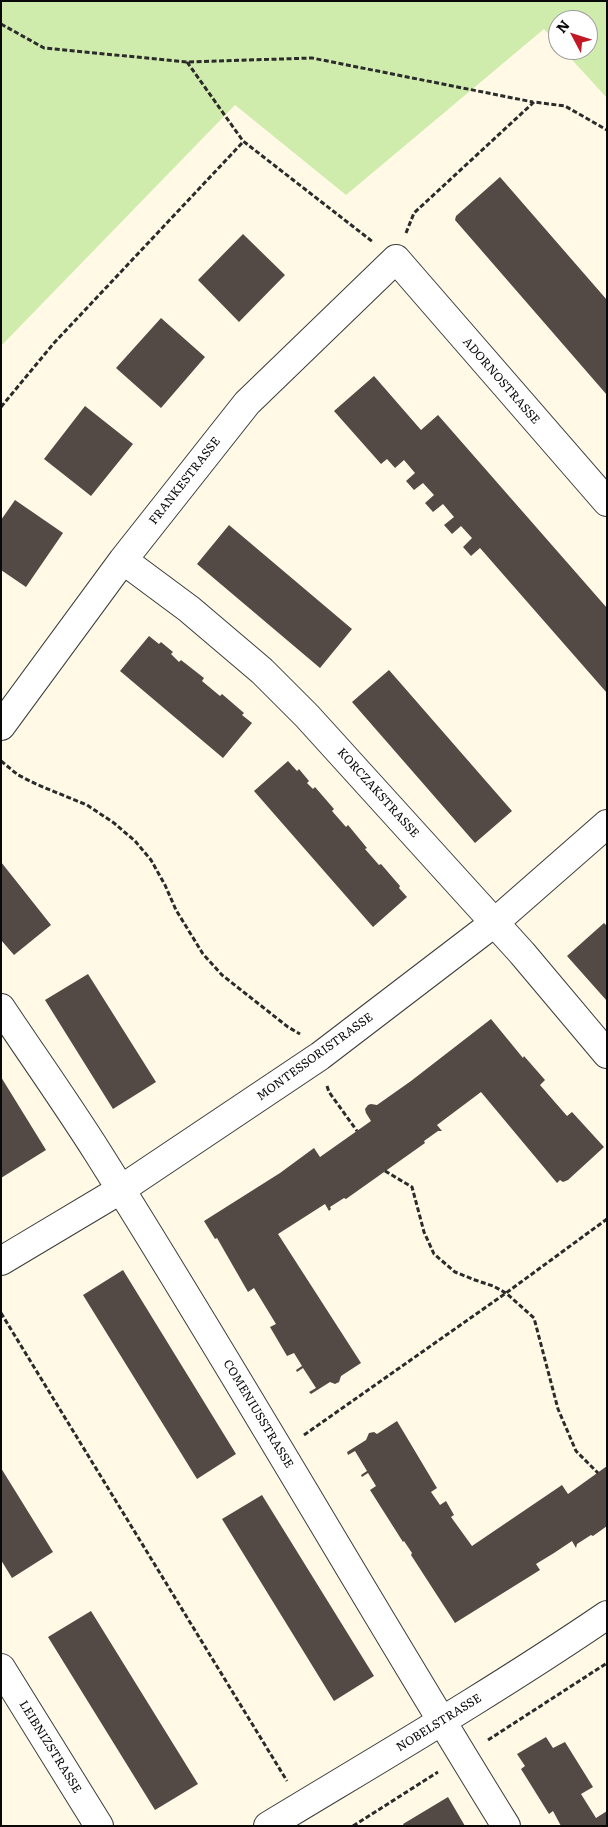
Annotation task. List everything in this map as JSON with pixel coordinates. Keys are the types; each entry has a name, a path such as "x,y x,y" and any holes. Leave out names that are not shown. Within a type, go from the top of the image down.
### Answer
{"street":[{"name":"ADORNOSTRASSE","path":"396,259 607,502"},
{"name":"FRANKESTRASSE","path":"1,726 123,560 247,403 396,259"},
{"name":"KORCZAKSTRASSE","path":"123,560 189,609 262,671 307,716 522,953 607,1054"},
{"name":"MONTESSORISTRASSE","path":"1,1261 120,1190 320,1056 494,923 607,824"},
{"name":"COMENIUSSTRASSE","path":"1,1008 98,1153 281,1451 506,1826"},
{"name":"NOBELSTRASSE","path":"268,1826 442,1722 607,1615"},
{"name":"LEIBNIZSTRASSE","path":"1,1668 99,1826"}],"path":[{"path":"1,24 44,48 187,62 312,58 534,102 565,106 607,130"},
{"path":"187,62 243,142 396,259 414,213 534,102"},
{"path":"1,407 54,343 243,142"},
{"path":"1,761 18,775 87,805 114,822 135,841 151,860 176,910 203,954 222,975 288,1027"},
{"path":"385,1171 412,1187 424,1232 434,1254 456,1272 506,1293 534,1318 561,1418 576,1452 598,1473"},
{"path":"281,1451 506,1293 607,1219"},
{"path":"1,1314 279,1769"},
{"path":"353,1826 607,1663"}],"green space":[{"path":"1,1 607,1 607,98 572,60 598,60 598,10 548,10 548,33 544,29 346,195 235,105 1,346"}],"building":[{"path":"500,177 607,300 607,395 455,220 456,216"},
{"path":"243,234 285,275 239,322 198,280"},
{"path":"161,318 205,357 161,408 116,368"},
{"path":"374,376 421,430 438,415 607,608 607,693 480,548 471,556 463,547 472,538 461,526 452,534 444,525 454,517 443,504 433,512 425,503 434,495 423,483 414,490 406,481 415,473 404,460 395,468 387,459 381,464 334,411"},
{"path":"85,406 133,444 91,496 44,459"},
{"path":"15,500 63,533 26,587 1,570 1,520"},
{"path":"229,525 352,629 320,668 197,564"},
{"path":"149,636 159,644 161,642 173,652 171,654 179,662 181,660 204,678 202,681 220,696 222,694 244,713 242,715 252,723 223,758 120,671"},
{"path":"389,670 512,811 475,843 352,702"},
{"path":"288,761 297,771 299,769 313,789 315,787 334,809 332,811 346,827 348,825 367,848 365,849 379,865 381,864 407,897 373,927 254,791"},
{"path":"1,862 51,925 14,955 1,940"},
{"path":"604,923 607,926 607,1001 567,956"},
{"path":"88,974 156,1082 113,1109 45,1000"},
{"path":"491,1019 523,1058 524,1056 545,1080 540,1085 567,1116 572,1112 604,1147 568,1180 563,1182 560,1180 557,1183 481,1092 437,1125 442,1131 438,1131 424,1141 425,1143 346,1199 344,1198 330,1207 329,1211 325,1204 278,1234 361,1363 341,1376 339,1382 335,1384 330,1382 311,1394 309,1392 316,1388 303,1368 297,1372 296,1370 302,1366 294,1353 287,1356 270,1327 276,1324 254,1288 248,1292 217,1238 215,1239 204,1221 280,1173 314,1148 320,1157 371,1121 365,1109 368,1105 377,1105"},
{"path":"1,1077 46,1150 1,1178"},
{"path":"123,1270 236,1454 197,1479 83,1295"},
{"path":"397,1421 437,1488 431,1492 440,1505 446,1501 454,1515 451,1517 472,1546 562,1485 568,1494 607,1466 607,1526 577,1544 576,1548 572,1541 536,1564 540,1570 455,1623 370,1490 376,1486 368,1473 362,1477 361,1475 367,1471 355,1451 348,1455 347,1452 366,1440 369,1433 374,1432 377,1434"},
{"path":"1,1468 53,1552 12,1578 1,1560"},
{"path":"262,1495 374,1676 334,1701 222,1519"},
{"path":"91,1611 198,1784 155,1810 48,1637"},
{"path":"546,1737 553,1748 565,1742 593,1787 581,1794 596,1818 607,1811 607,1826 561,1826 553,1811 549,1814 521,1769 525,1766 517,1754"},
{"path":"448,1797 465,1826 404,1826 403,1824"}]}
